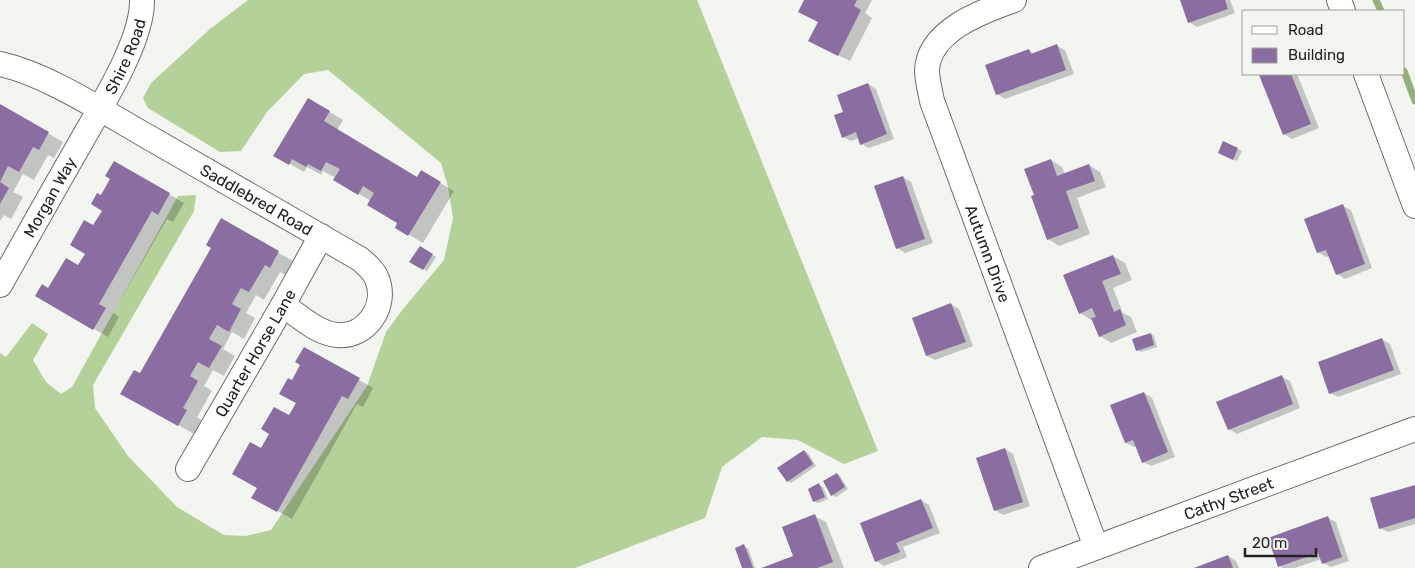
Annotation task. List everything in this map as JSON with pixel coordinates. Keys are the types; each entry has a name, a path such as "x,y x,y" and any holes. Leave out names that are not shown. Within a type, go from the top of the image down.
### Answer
{"street":[{"name":"Shire Road","path":"100,109 132,46 142,13 142,0"},
{"name":"Autumn Drive","path":"1014,0 966,20 941,39 931,53 927,68 928,85 1096,547"},
{"name":"Saddlebred Road","path":"0,64 45,80 100,109 360,259 370,268 377,279 380,292 379,305 373,317 364,327 352,334 338,335 325,333 283,306"},
{"path":"1366,75 1415,206"},
{"name":"Morgan Way","path":"0,284 100,109"},
{"name":"Quarter Horse Lane","path":"188,469 283,306 320,236"},
{"name":"Cathy Street","path":"1041,568 1415,429"}],"green space":[{"path":"248,0 697,0 878,451 844,464 798,440 762,437 722,467 705,518 575,568 0,568 0,353 6,357 32,323 48,334 33,360 46,382 61,394 72,387 178,196 196,195 194,211 93,385 95,408 128,456 177,507 224,535 246,536 271,530 367,386 386,332 444,260 453,218 448,187 441,163 328,70 304,74 267,112 241,151 220,152 148,108 143,98 151,83 210,29"}],"building":[{"path":"804,0 857,0 854,6 861,10 838,56 808,41 818,22 798,12"},
{"path":"1180,0 1225,0 1228,9 1188,23"},
{"path":"1057,44 1066,70 996,95 985,65 1029,49 1031,54"},
{"path":"1259,75 1291,75 1311,124 1283,135"},
{"path":"868,83 887,134 860,145 856,132 842,138 834,115 843,112 837,95"},
{"path":"308,98 330,111 324,121 417,177 421,170 441,182 408,236 395,228 397,223 367,205 374,193 363,186 358,195 333,180 340,169 326,162 321,171 308,164 306,167 292,159 289,165 273,156"},
{"path":"0,104 49,132 39,150 33,147 19,172 8,166 0,182"},
{"path":"1223,141 1238,148 1233,160 1218,153"},
{"path":"1051,159 1057,176 1089,164 1095,181 1066,191 1079,228 1047,240 1031,196 1034,195 1024,169"},
{"path":"114,161 170,193 158,215 152,211 99,304 106,308 93,330 35,296 42,284 48,288 66,258 78,265 85,254 70,245 84,220 93,225 102,211 91,204 97,193 101,195 110,179 105,176"},
{"path":"903,176 925,239 896,249 874,186"},
{"path":"0,182 9,188 0,204"},
{"path":"1343,204 1365,264 1336,275 1326,250 1317,253 1304,219"},
{"path":"221,218 279,251 270,268 265,265 249,292 241,288 232,304 241,309 229,332 217,325 209,339 222,346 209,368 198,362 190,376 198,381 183,408 187,410 178,426 120,394 134,370 140,373 211,248 206,245"},
{"path":"420,246 433,254 423,270 409,262"},
{"path":"1113,255 1121,274 1102,281 1114,312 1120,309 1126,325 1099,337 1091,318 1096,317 1092,308 1079,314 1063,275"},
{"path":"951,303 966,342 926,356 912,318"},
{"path":"1151,333 1154,345 1136,351 1132,339"},
{"path":"1382,338 1394,370 1329,394 1318,362"},
{"path":"304,347 360,378 348,399 342,396 277,512 251,498 257,488 232,474 250,442 261,448 269,434 261,429 274,407 289,415 296,403 279,394 288,378 292,380 300,365 295,362"},
{"path":"1282,375 1293,404 1228,430 1216,402"},
{"path":"1144,392 1168,452 1142,463 1133,440 1125,443 1110,405"},
{"path":"1005,448 1023,502 994,511 976,458"},
{"path":"804,450 813,464 787,482 777,468"},
{"path":"837,473 845,487 831,496 823,481"},
{"path":"819,483 825,497 813,502 808,489"},
{"path":"1415,485 1415,518 1379,529 1370,498"},
{"path":"921,499 933,528 896,543 900,552 875,562 860,523"},
{"path":"815,514 833,562 817,568 761,568 793,556 782,527"},
{"path":"1328,516 1342,557 1322,564 1318,553 1278,567 1268,538"},
{"path":"744,544 753,568 742,568 735,548"},
{"path":"1228,555 1233,568 1194,568"}],"waterway":[{"path":"1376,0 1381,10"},
{"path":"1405,74 1415,101"}]}
